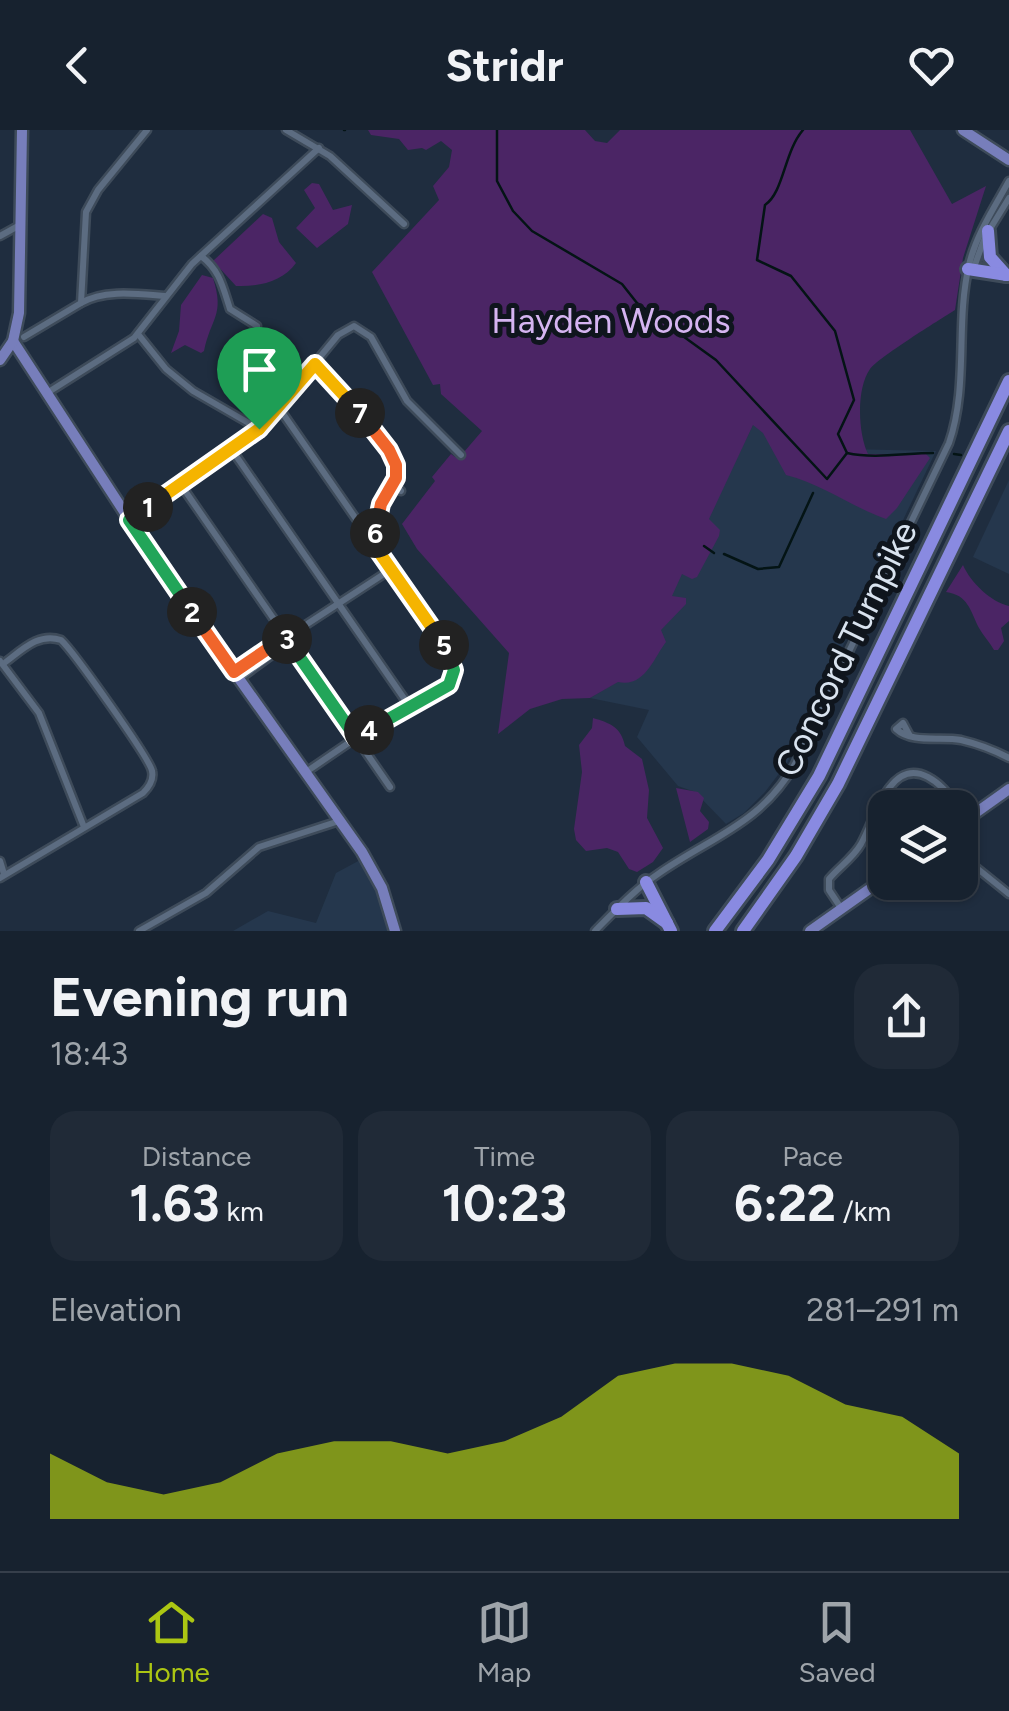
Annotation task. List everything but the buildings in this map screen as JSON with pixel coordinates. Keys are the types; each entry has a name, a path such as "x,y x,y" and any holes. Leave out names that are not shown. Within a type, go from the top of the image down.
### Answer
{"highway":[{"path":"988,231 990,254 1007,275"},
{"path":"970,269 1007,275"},
{"name":"Concord Turnpike","path":"715,931 768,860 819,776 1009,381"},
{"name":"Concord Turnpike","path":"745,931 796,856 846,770 1009,431"},
{"path":"646,882 669,927"},
{"path":"617,909 646,908 669,927"}],"main road":[{"path":"22,130 19,339 47,393 129,520 376,876 396,931"},
{"path":"963,130 1009,156"},
{"path":"0,360 19,339"},
{"path":"978,806 1009,789"},
{"path":"810,931 868,890"}],"street":[{"path":"81,303 86,212 98,190 146,130"},
{"path":"286,130 319,148 404,224"},
{"path":"47,393 138,334 201,256 319,148"},
{"path":"595,931 646,882 750,818 777,790 798,759 949,443 962,388 964,300 970,269 979,236 1009,181"},
{"path":"970,269 1009,198"},
{"path":"0,236 20,225"},
{"path":"201,256 225,286 230,310 257,326"},
{"path":"19,339 92,296 166,296"},
{"path":"129,520 259,429 343,331 354,326 370,337 407,401 462,455"},
{"path":"138,334 166,369 193,391 259,429"},
{"path":"315,364 389,450 396,465 393,485 381,504 372,542"},
{"path":"279,408 445,647 454,670 449,685 356,738 305,773"},
{"path":"232,450 410,707"},
{"path":"181,485 390,787"},
{"path":"393,485 401,491"},
{"path":"236,676 390,570"},
{"path":"0,861 2,876 84,827 147,789 152,782 150,766 61,640 50,636 38,639 2,663 39,713 84,827"},
{"path":"910,736 956,739 1009,758"},
{"path":"890,790 895,781 908,774 925,774 945,790"},
{"path":"139,931 206,893 259,847 339,821"},
{"path":"842,909 829,890 828,878 858,848 868,830"},
{"path":"978,870 1009,894"}],"shaded area":[{"path":"777,375 846,449 936,451 787,763 744,813 726,824 695,792 678,786 637,737 649,710 590,698 634,672"},
{"path":"1009,480 1009,574 973,557"},
{"path":"362,859 379,891 392,931 233,931 268,911 316,923 336,873"}],"green space":[{"name":"Hayden Woods","path":"368,130 585,130 595,141 607,143 620,130 910,130 952,204 986,186 963,258 955,310 875,364 862,388 861,423 868,454 926,454 930,458 886,519 786,475 763,433 753,425 709,519 720,530 719,536 697,577 682,574 672,596 686,598 686,604 661,630 666,642 648,670 635,680 618,682 590,698 562,699 530,709 498,734 509,653 417,549 402,524 451,454 458,459 482,431 441,394 440,384 433,385 372,272 439,200 433,186 449,167 452,150 441,141 426,150 408,150 399,139 371,135"},
{"path":"312,183 319,184 333,210 352,205 348,224 317,248 296,228 315,208 304,190"},
{"path":"263,214 272,218 279,242 296,263 269,282 236,286 213,261"},
{"path":"202,275 213,278 218,301 204,351 185,345 171,353 179,331 181,305"},
{"path":"963,565 982,591 1009,606 1009,621 1001,628 1004,641 998,650 982,633 964,600 946,592"},
{"path":"593,718 614,727 625,746 642,759 649,790 647,818 663,848 653,862 637,872 629,869 618,852 607,848 586,851 576,840 582,772 579,745 592,728"},
{"path":"676,788 698,792 704,798 700,811 709,822 708,829 690,842"}],"waterway":[{"path":"497,130 497,181 513,211 532,231 622,284 637,303 716,360 827,479 847,453 933,453"},
{"path":"803,130 776,191 765,205 757,260 791,276 835,331 854,400 838,434 847,453"},
{"path":"954,454 961,455"},
{"path":"724,554 758,569 779,567 813,493"},
{"path":"704,546 714,553"}],"route":[{"path":"315,364 357,409 396,465 396,478 381,504 372,542 452,658 453,678 442,690 356,738 288,639 234,672 129,520 259,429 315,364"}]}
